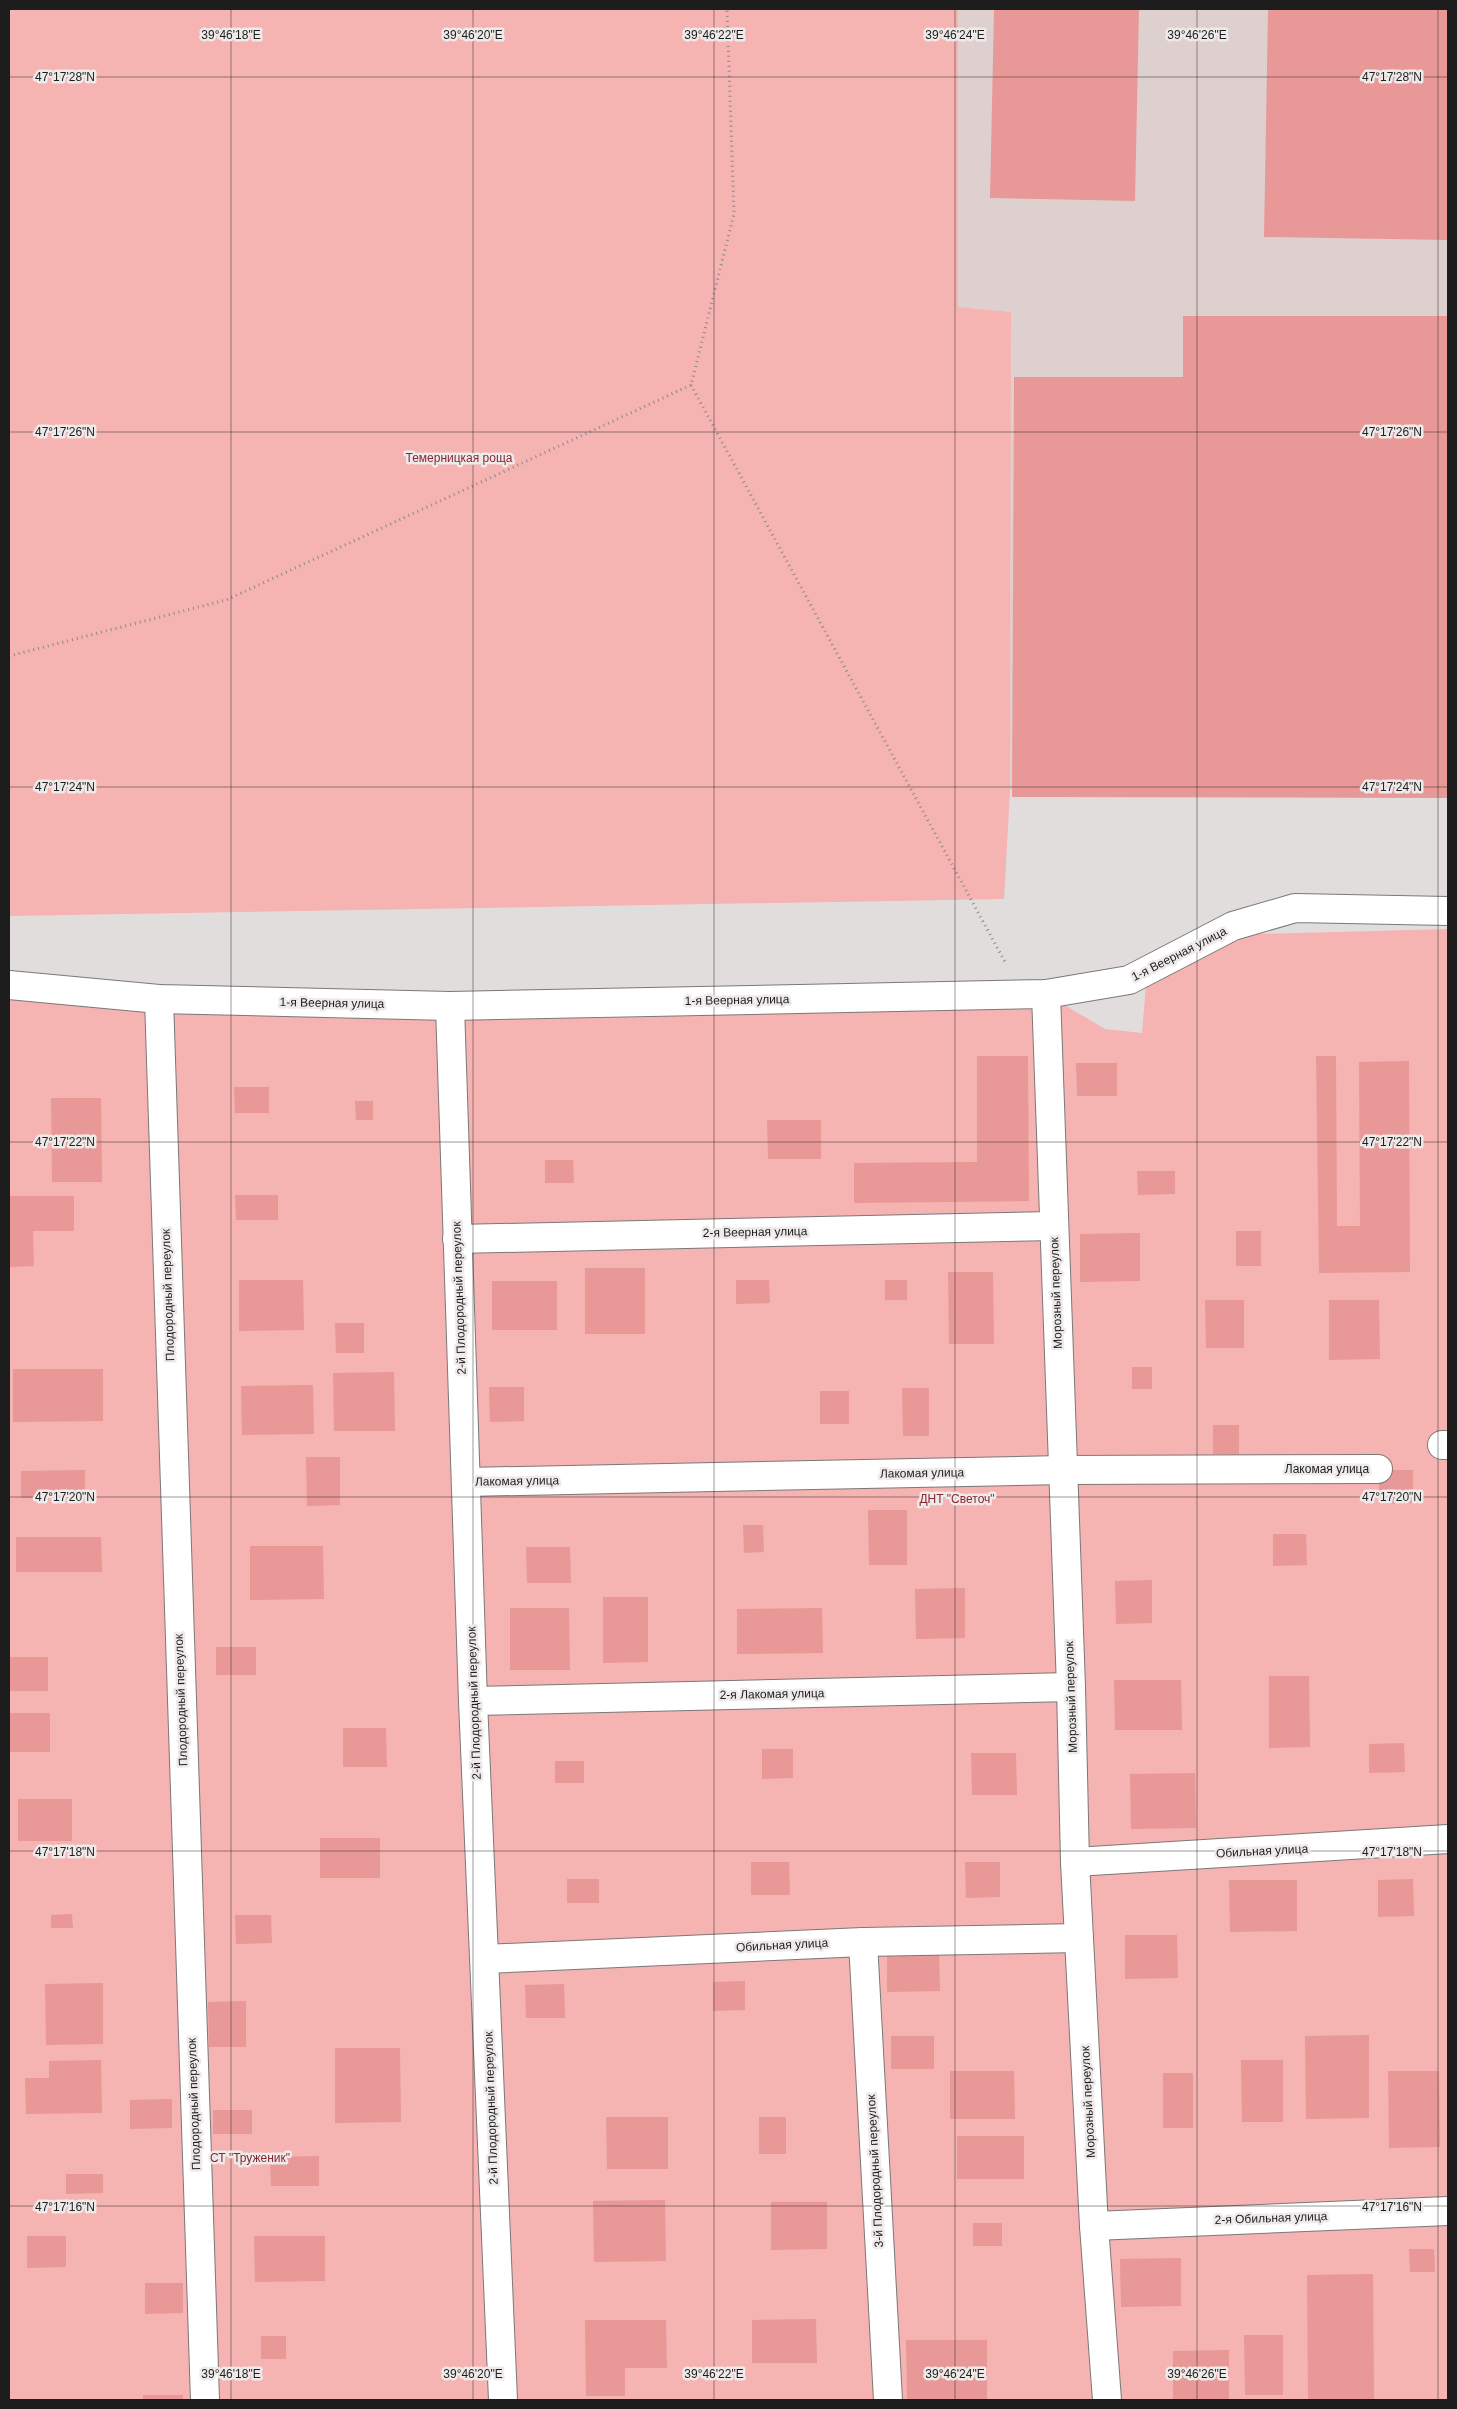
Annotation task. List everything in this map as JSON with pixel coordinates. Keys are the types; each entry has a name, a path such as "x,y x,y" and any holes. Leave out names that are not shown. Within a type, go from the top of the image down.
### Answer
{"street":[{"name":"1-я Веерная улица","path":"9,985 159,999 450,1006 1035,994 1129,980 1234,926 1295,908 1448,911"},
{"name":"Морозный переулок","path":"1035,994 1054,1226 1071,1687 1075,1862 1094,2226 1106,2400"},
{"name":"Плодородный переулок","path":"159,999 205,2400"},
{"name":"2-й Плодородный переулок","path":"450,1006 473,1701 486,1959 503,2400"},
{"name":"2-я Веерная улица","path":"457,1239 1054,1226"},
{"name":"Лакомая улица","path":"466,1482 1062,1470 1378,1469"},
{"name":"2-я Лакомая улица","path":"473,1701 1071,1687"},
{"name":"Обильная улица","path":"1075,1862 1448,1839"},
{"name":"Обильная улица","path":"486,1959 863,1942 1079,1938"},
{"name":"3-й Плодородный переулок","path":"863,1942 888,2400"},
{"name":"2-я Обильная улица","path":"1094,2226 1448,2210"}],"path":[{"path":"727,9 734,214 692,385 1035,994"},
{"path":"9,656 226,600 692,385"}],"shaded area":[{"path":"958,9 1448,9 1448,794 1010,790 1011,312 958,307"}],"green space":[{"name":"Темерницкая роща","path":"9,9 958,9 958,307 1011,312 1010,790 1004,899 9,916"},
{"name":"ДНТ \"Светоч\"","path":"1448,929 1448,2400 9,2400 9,981 445,1003 1046,994 1105,1029 1142,1033 1147,972 1256,934"}],"building":[{"path":"994,9 1139,9 1135,201 990,198"},
{"path":"1268,9 1448,9 1448,240 1264,237"},
{"path":"1183,316 1448,316 1448,798 1012,797 1014,377 1183,377"},
{"path":"977,1056 1028,1056 1029,1201 854,1203 854,1163 977,1162"},
{"path":"1316,1056 1336,1056 1337,1226 1360,1226 1359,1062 1409,1061 1410,1272 1319,1273"},
{"path":"1076,1063 1117,1063 1117,1096 1077,1096"},
{"path":"234,1087 269,1087 269,1113 235,1113"},
{"path":"51,1098 101,1098 102,1182 52,1182"},
{"path":"355,1101 373,1101 373,1120 356,1120"},
{"path":"767,1120 821,1120 821,1159 768,1159"},
{"path":"545,1160 573,1160 574,1183 545,1183"},
{"path":"1137,1171 1175,1171 1175,1194 1138,1195"},
{"path":"235,1195 278,1195 278,1220 236,1220"},
{"path":"9,1196 74,1196 74,1231 33,1231 34,1266 9,1267"},
{"path":"1236,1231 1261,1231 1261,1266 1236,1266"},
{"path":"1140,1233 1140,1281 1080,1282 1080,1234"},
{"path":"585,1268 645,1268 645,1334 585,1334"},
{"path":"948,1272 993,1272 994,1344 949,1344"},
{"path":"239,1280 303,1280 304,1330 239,1331"},
{"path":"736,1280 769,1280 770,1303 736,1304"},
{"path":"885,1280 907,1280 907,1300 885,1300"},
{"path":"492,1281 557,1281 557,1330 492,1330"},
{"path":"1205,1300 1244,1300 1244,1348 1206,1348"},
{"path":"1329,1300 1379,1300 1380,1359 1329,1360"},
{"path":"335,1323 364,1323 364,1353 336,1353"},
{"path":"1132,1367 1152,1367 1152,1389 1132,1389"},
{"path":"13,1369 103,1369 103,1421 13,1422"},
{"path":"394,1372 395,1431 334,1431 333,1373"},
{"path":"313,1385 314,1434 242,1435 241,1386"},
{"path":"489,1387 524,1387 524,1421 490,1422"},
{"path":"902,1388 929,1388 929,1436 903,1436"},
{"path":"820,1391 849,1391 849,1424 820,1424"},
{"path":"1213,1425 1239,1425 1239,1454 1213,1454"},
{"path":"306,1457 340,1457 340,1505 307,1506"},
{"path":"85,1470 85,1498 21,1498 21,1471"},
{"path":"1379,1470 1413,1470 1413,1503 1379,1504"},
{"path":"868,1510 907,1510 907,1565 869,1565"},
{"path":"743,1525 763,1525 764,1552 744,1553"},
{"path":"1273,1534 1306,1534 1307,1565 1273,1566"},
{"path":"16,1537 101,1537 102,1572 16,1572"},
{"path":"250,1546 323,1546 324,1599 250,1600"},
{"path":"526,1547 570,1547 571,1583 527,1583"},
{"path":"1152,1580 1152,1623 1116,1624 1115,1581"},
{"path":"965,1588 965,1638 916,1639 915,1589"},
{"path":"603,1597 648,1597 648,1662 603,1663"},
{"path":"510,1608 569,1608 570,1670 510,1670"},
{"path":"822,1608 823,1653 737,1654 737,1609"},
{"path":"216,1647 256,1647 256,1675 216,1675"},
{"path":"9,1657 48,1657 48,1691 9,1691"},
{"path":"1269,1676 1309,1676 1310,1747 1269,1748"},
{"path":"1114,1680 1181,1680 1182,1730 1115,1730"},
{"path":"9,1713 50,1713 50,1752 9,1752"},
{"path":"343,1728 386,1728 387,1767 343,1767"},
{"path":"1404,1743 1405,1772 1369,1773 1369,1744"},
{"path":"762,1749 793,1749 793,1778 762,1779"},
{"path":"971,1753 1016,1753 1017,1795 972,1795"},
{"path":"555,1761 584,1761 584,1783 555,1783"},
{"path":"1195,1773 1196,1828 1131,1829 1130,1774"},
{"path":"18,1799 72,1799 72,1841 18,1841"},
{"path":"320,1838 380,1838 380,1878 320,1878"},
{"path":"751,1862 789,1862 790,1895 751,1895"},
{"path":"965,1862 1000,1862 1000,1897 966,1898"},
{"path":"567,1879 599,1879 599,1903 567,1903"},
{"path":"1413,1879 1414,1916 1378,1917 1378,1880"},
{"path":"1229,1880 1297,1880 1297,1931 1230,1932"},
{"path":"72,1914 73,1928 51,1928 51,1915"},
{"path":"235,1915 271,1915 272,1943 236,1944"},
{"path":"1125,1935 1177,1935 1178,1978 1125,1979"},
{"path":"887,1949 939,1949 940,1991 887,1992"},
{"path":"745,1981 745,2010 713,2011 713,1982"},
{"path":"103,1983 103,2044 46,2045 45,1984"},
{"path":"564,1984 565,2018 526,2018 525,1985"},
{"path":"246,2001 246,2047 209,2047 208,2002"},
{"path":"1369,2035 1369,2118 1306,2119 1305,2036"},
{"path":"891,2036 934,2036 934,2069 891,2069"},
{"path":"335,2048 400,2048 401,2122 335,2123"},
{"path":"101,2060 102,2113 26,2114 25,2078 49,2078 49,2061"},
{"path":"1241,2060 1283,2060 1283,2122 1242,2122"},
{"path":"950,2071 1014,2071 1015,2119 950,2119"},
{"path":"1388,2071 1439,2071 1440,2147 1389,2148"},
{"path":"1163,2073 1193,2073 1193,2128 1163,2128"},
{"path":"172,2099 172,2128 130,2129 130,2100"},
{"path":"213,2110 252,2110 252,2134 213,2134"},
{"path":"606,2117 668,2117 668,2169 607,2169"},
{"path":"759,2117 786,2117 786,2154 759,2154"},
{"path":"957,2136 1024,2136 1024,2179 957,2179"},
{"path":"319,2156 319,2186 271,2186 270,2157"},
{"path":"66,2174 103,2174 103,2193 66,2194"},
{"path":"665,2200 666,2261 594,2262 593,2201"},
{"path":"771,2202 827,2202 827,2249 771,2250"},
{"path":"973,2223 1002,2223 1002,2246 973,2246"},
{"path":"27,2236 66,2236 66,2267 27,2268"},
{"path":"254,2236 325,2236 325,2281 255,2282"},
{"path":"1409,2249 1434,2249 1435,2272 1410,2272"},
{"path":"1181,2258 1181,2306 1121,2307 1120,2259"},
{"path":"1373,2274 1374,2399 1308,2399 1307,2275"},
{"path":"145,2283 183,2283 183,2313 145,2314"},
{"path":"816,2319 817,2363 752,2363 752,2320"},
{"path":"585,2320 666,2320 667,2368 625,2368 625,2396 586,2396"},
{"path":"1244,2335 1283,2335 1283,2395 1245,2395"},
{"path":"261,2336 286,2336 286,2359 261,2359"},
{"path":"906,2340 987,2340 987,2400 907,2400"},
{"path":"1229,2350 1229,2400 1173,2400 1173,2351"},
{"path":"143,2395 183,2395 183,2400 143,2400"}],"park label":[{"name":"СТ \"Труженик\"","path":"250,2158"}]}
